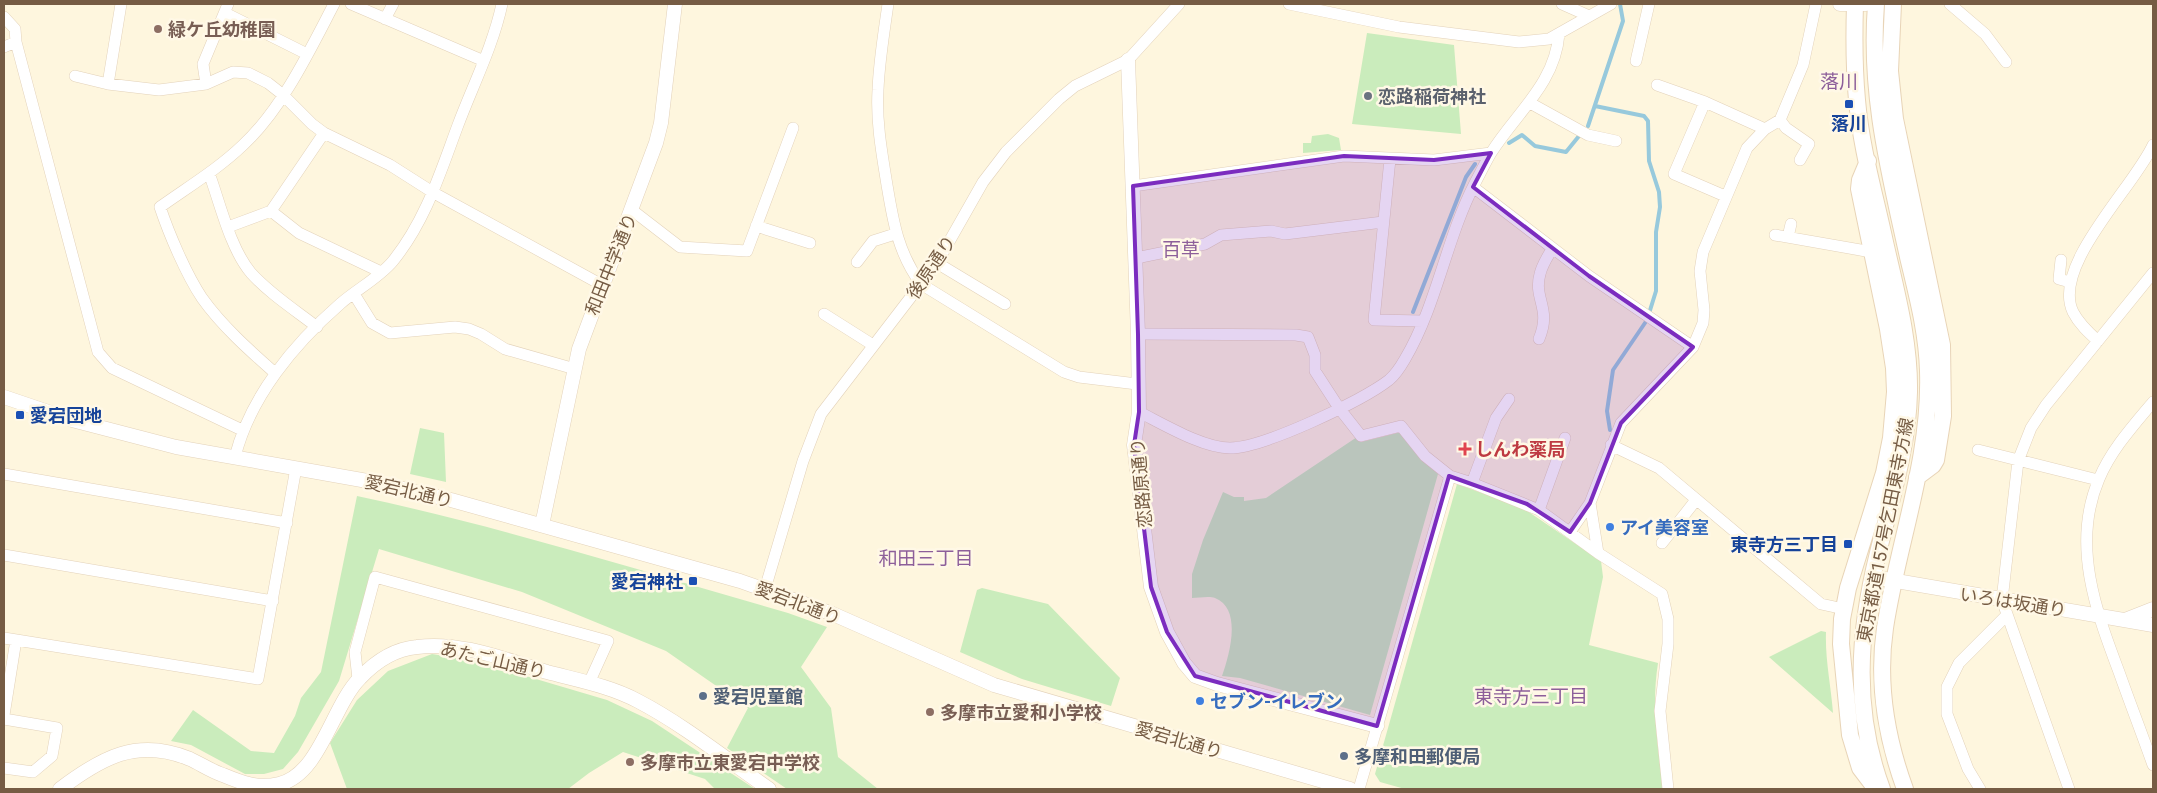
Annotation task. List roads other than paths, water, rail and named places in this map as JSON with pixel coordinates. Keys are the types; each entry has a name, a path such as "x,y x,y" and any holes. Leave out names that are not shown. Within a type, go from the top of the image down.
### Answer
{"main road":[{"name":"東京都道157号乞田東寺方線","path":"1854,4 1857,100 1868,161 1904,326 1909,377 1908,413 1903,450 1864,622 1860,673 1869,748 1882,789"},
{"name":"東京都道157号乞田東寺方線","path":"1876,4 1874,38 1876,98 1887,159 1923,324 1927,354 1926,417 1917,477 1884,635 1883,693 1887,730 1904,789"},
{"path":"1893,4 1890,71 1895,119 1938,320 1944,372 1942,416 1936,460 1933,466 1917,477"},
{"path":"1868,161 1860,180 1859,189 1894,368 1893,412 1884,473 1856,558 1844,608 1841,644 1850,735 1860,768 1876,789"}],"street":[{"path":"108,84 121,4"},
{"path":"275,372 229,330 202,297 168,229 160,206 208,173 244,145 282,94 308,54 334,4"},
{"path":"350,4 484,61"},
{"path":"385,19 392,4"},
{"path":"235,458 242,430 275,372 317,327 393,262 414,230 434,193 494,37 502,4"},
{"name":"和田中学通り","path":"542,525 575,369 588,321 632,210 661,123 675,4"},
{"path":"888,4 878,92 881,147 895,234 914,274 921,284 1064,372 1079,377 1137,384"},
{"name":"後原通り","path":"765,589 803,461 821,414 937,263 983,182 1006,152 1038,118 1074,86 1128,60 1179,4"},
{"path":"1289,4 1319,7 1399,27 1519,42 1549,39 1610,4"},
{"path":"1562,4 1589,16"},
{"path":"1636,61 1649,4"},
{"path":"1570,532 1590,504 1621,423 1693,347 1704,317 1700,272 1704,252 1725,196 1747,148 1765,130 1780,120 1803,65 1816,4"},
{"path":"1950,4 1985,34 2006,62"},
{"path":"206,84 203,64 226,8 308,54"},
{"path":"4,16 15,29 16,42 98,352 112,368 242,430"},
{"path":"1139,412 1199,441 1229,448 1259,444 1339,408 1371,392 1390,379 1405,360 1422,321 1473,187 1491,153 1530,103 1548,76 1558,51 1559,34"},
{"path":"4,47 16,42"},
{"name":"恋路原通り","path":"1128,60 1138,334 1137,384 1139,412 1134,445 1152,587 1167,632 1184,663 1195,676 1217,684 1377,726"},
{"path":"75,76 108,84 159,90 206,84 233,72 248,73 268,83 282,94 312,124 324,133 390,165 434,193 602,286"},
{"path":"1657,85 1706,102 1765,130"},
{"path":"1706,102 1690,121 1674,174 1725,196"},
{"path":"1530,103 1588,135 1616,141"},
{"path":"1780,120 1786,128 1809,144 1800,160"},
{"path":"632,210 680,247 747,251 793,128"},
{"path":"228,227 271,211 324,133"},
{"path":"2098,341 2085,329 2073,312 2069,293 2070,282 2076,264 2095,231 2145,164 2153,145"},
{"path":"1132,186 1344,156 1434,160 1491,153"},
{"path":"1390,159 1374,320 1422,321"},
{"path":"208,173 239,253 250,271 262,284 317,327"},
{"path":"1473,187 1552,248 1693,347"},
{"path":"271,211 300,233 381,272"},
{"path":"1136,258 1205,244 1221,235 1271,230 1285,234 1383,222"},
{"path":"1788,237 1791,224"},
{"path":"756,226 810,243"},
{"path":"856,262 873,241 895,234"},
{"path":"1775,234 1866,251 1872,250"},
{"path":"1539,339 1544,327 1545,312 1539,290 1540,273 1552,248"},
{"path":"2062,260 2059,278 2070,282"},
{"path":"937,263 1005,304"},
{"path":"2069,789 2006,616 2002,600 2018,461 2031,428 2046,405 2153,273"},
{"path":"354,294 372,323 390,333 455,328 469,329 505,349 575,369"},
{"path":"824,314 873,345"},
{"path":"1138,334 1296,335 1308,337 1314,355 1316,371 1339,408 1361,436 1400,426 1425,456 1450,476 1472,482 1539,510 1598,553 1662,594 1668,619 1668,644 1660,711 1668,789"},
{"name":"愛宕北通り","path":"4,397 72,420 148,440 414,491 542,525 765,589 833,614 1002,687 1350,789"},
{"path":"1472,482 1496,418 1509,399"},
{"path":"2153,402 2119,442 2098,480 2091,505 2086,544 2090,582 2098,616 2153,765"},
{"path":"1539,510 1566,438"},
{"path":"1611,445 1659,468 1821,604 1844,608"},
{"path":"1978,450 2098,480"},
{"path":"4,638 258,680 296,468"},
{"path":"4,474 287,523"},
{"path":"1359,789 1450,476"},
{"path":"1662,543 1696,500"},
{"path":"1590,504 1598,553"},
{"path":"4,555 273,601"},
{"path":"358,679 355,652 375,576 608,641 589,683"},
{"name":"いろは坂通り","path":"1873,577 2153,625"},
{"path":"2124,620 2153,610"},
{"path":"1980,789 1968,768 1947,714 1947,687 1959,662 2006,616"},
{"path":"4,768 33,772 52,756 57,728 4,717 16,640"},
{"name":"あたご山通り","path":"60,789 104,759 140,750 160,751 188,758 245,784 262,787 282,784 301,773 316,753 344,698 358,679 374,664 396,653 416,647 438,645 466,649 589,683 627,696 655,710 769,789"}],"waterway":[{"path":"1588,126 1623,21 1620,4"},
{"path":"1595,106 1644,116 1648,121 1649,161 1659,192 1660,207 1656,232 1656,291 1647,320 1613,370 1607,411 1610,430"},
{"path":"1509,143 1522,135 1535,146 1566,152 1579,136"},
{"path":"1413,312 1466,177 1475,164"}],"place":[{"name":"緑ケ丘幼稚園","path":"158,29"},
{"name":"恋路稲荷神社","path":"1368,96"},
{"name":"落川","path":"1849,104"},
{"name":"愛宕団地","path":"20,415"},
{"name":"しんわ薬局","path":"1465,449"},
{"name":"アイ美容室","path":"1610,527"},
{"name":"東寺方三丁目","path":"1848,544"},
{"name":"愛宕神社","path":"693,581"},
{"name":"愛宕児童館","path":"703,696"},
{"name":"セブン-イレブン","path":"1200,701"},
{"name":"多摩市立愛和小学校","path":"930,712"},
{"name":"多摩和田郵便局","path":"1344,756"},
{"name":"多摩市立東愛宕中学校","path":"630,762"}],"district":[{"name":"落川","path":"1839,81"},
{"name":"百草","path":"1181,249"},
{"name":"和田三丁目","path":"926,558"},
{"name":"東寺方三丁目","path":"1531,696"}]}
